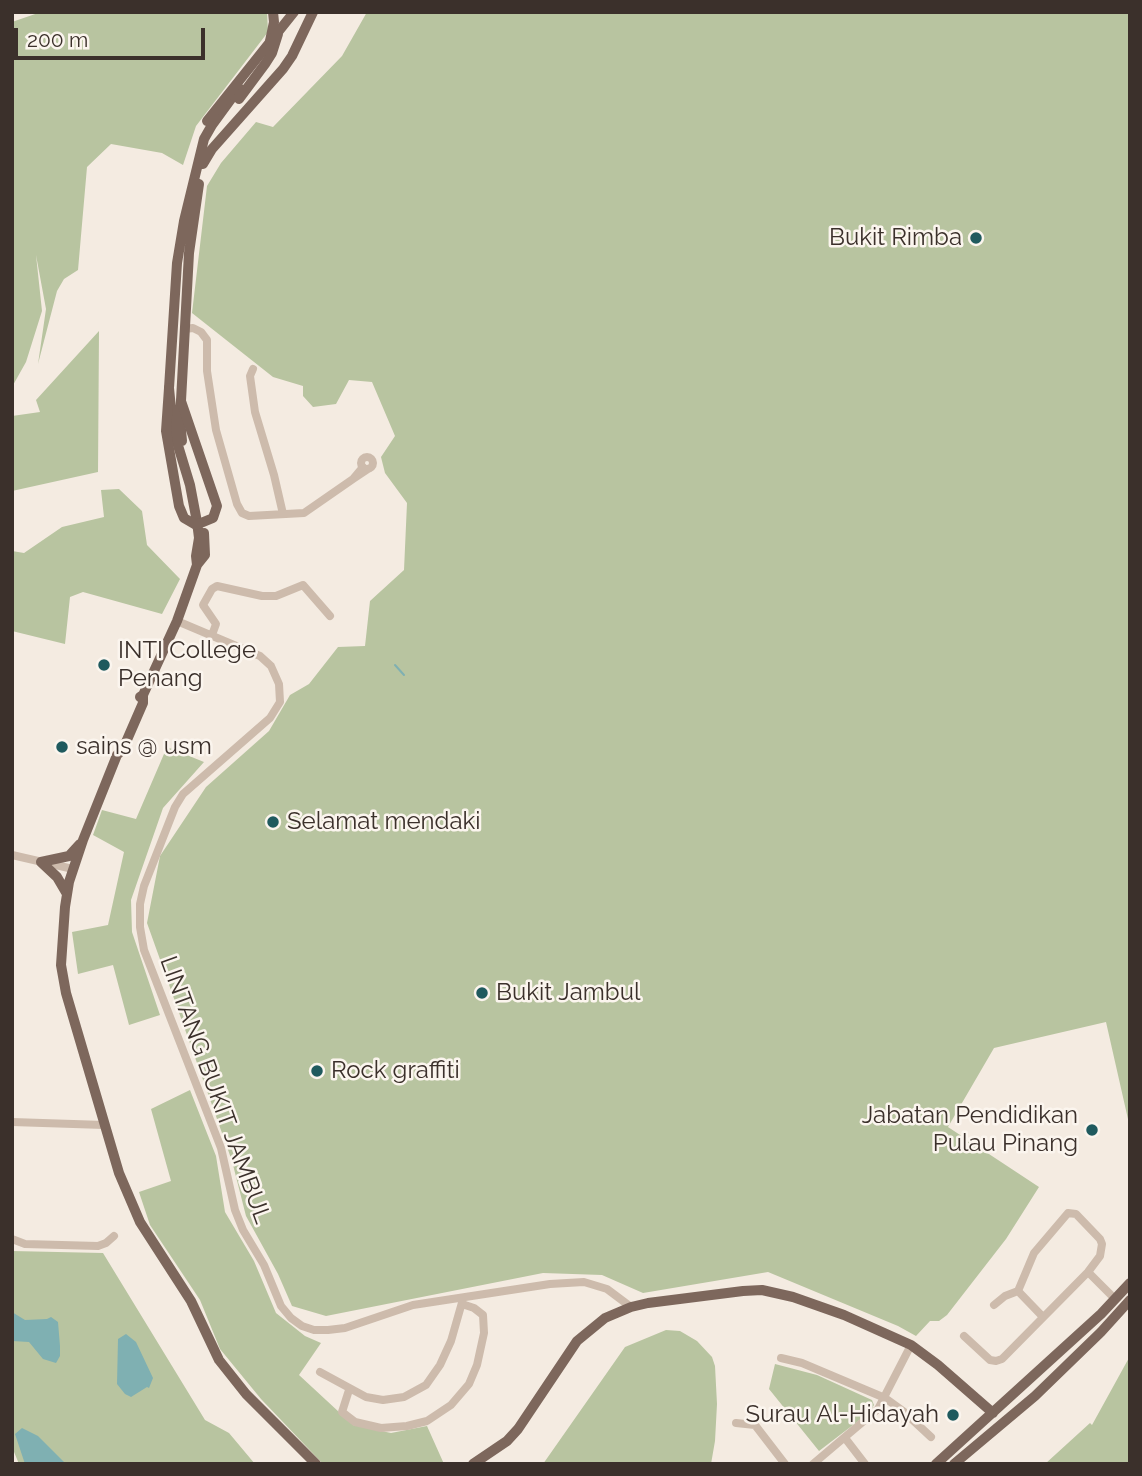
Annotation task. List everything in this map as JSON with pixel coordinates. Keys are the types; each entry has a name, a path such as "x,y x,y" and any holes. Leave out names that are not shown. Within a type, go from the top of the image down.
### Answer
{"main road":[{"path":"184,221 204,139 267,49 273,30 273,12"},
{"path":"279,12 279,27 272,53 217,127 203,164 189,254 181,401 182,439 203,525 205,555 197,565 177,621 122,736 83,840 67,894 61,965 104,1125 132,1208 191,1301 219,1360 246,1394 316,1464"},
{"path":"181,401 217,506 213,518 201,524 188,522 181,513 166,431 177,263 190,168 194,149 207,121 294,12"},
{"path":"203,164 212,149 292,57 313,12"},
{"path":"170,388 173,429 190,485 197,522 197,565"},
{"path":"41,862 69,856 83,840"},
{"path":"41,862 57,877 67,894"},
{"path":"936,1464 1130,1283"},
{"path":"473,1464 507,1441 577,1341 605,1318 631,1307 762,1290 833,1311 911,1345 993,1413 995,1420 985,1439"},
{"path":"954,1464 1035,1396 1130,1300"},
{"path":"993,1413 1004,1414 1027,1396 1035,1396"}],"street":[{"path":"185,329 193,328 201,332 206,340 207,371 216,430 242,513 249,516 300,514 309,511 366,468"},
{"path":"253,369 250,376 255,412 283,514"},
{"path":"212,635 216,624 203,606 212,589 217,586 262,596 276,596 303,584 330,616"},
{"name":"LINTANG BUKIT JAMBUL","path":"177,621 265,660 271,666 279,684 280,702 270,718 183,794 144,886 139,927 144,950 221,1148 235,1210 243,1230 264,1265 281,1307 302,1326 314,1330 345,1328 413,1305 463,1301 550,1283 584,1282 607,1289 631,1307"},
{"path":"12,855 74,869"},
{"path":"12,1122 104,1125"},
{"path":"964,1336 990,1360 996,1362 1002,1359 1088,1272 1100,1256 1100,1239 1071,1212 1034,1253 1018,1291 1005,1296 994,1305"},
{"path":"12,1239 25,1244 99,1246 114,1236"},
{"path":"1088,1272 1116,1298"},
{"path":"1018,1291 1043,1317"},
{"path":"320,1372 366,1397 383,1400 404,1397 426,1385 440,1365 451,1341 463,1301 483,1315 482,1351 469,1384 451,1405 427,1421 381,1428 355,1422 342,1412 349,1390"},
{"path":"813,1464 871,1417 885,1398 911,1345"},
{"path":"781,1358 802,1363 885,1398 931,1437"},
{"path":"736,1423 755,1425 785,1464"},
{"path":"845,1438 866,1464"}],"green space":[{"path":"41,12 267,12 268,32 196,126 183,165 162,153 111,144 87,167 78,270 64,279 57,291 38,364 46,309 36,255 42,311 26,362 12,387 12,22"},
{"path":"367,12 1130,12 1130,1128 1106,1022 994,1048 948,1127 1039,1187 1006,1239 947,1315 939,1321 930,1321 916,1336 768,1272 643,1293 602,1275 543,1273 326,1316 292,1306 246,1216 232,1161 147,923 160,856 206,787 269,731 290,695 309,684 338,647 365,646 370,601 404,570 407,503 385,473 381,457 395,436 372,382 349,380 336,404 313,407 303,396 303,386 273,377 192,313 207,186 221,163 256,122 273,127 342,56"},
{"path":"99,331 98,472 12,491 12,416 40,412 36,400"},
{"path":"119,489 142,511 147,545 180,579 162,614 83,592 70,597 65,644 12,631 12,551 24,553 62,527 104,517 101,490"},
{"path":"167,747 204,762 163,808 131,900 132,932 160,1015 129,1025 113,965 78,974 72,932 108,925 124,852 93,835 102,810 136,819"},
{"path":"190,1090 216,1156 225,1212 254,1261 276,1313 305,1336 321,1343 299,1375 353,1425 391,1433 427,1426 444,1464 323,1464 261,1399 220,1349 200,1300 150,1225 139,1192 171,1181 151,1109"},
{"path":"12,1251 103,1253 205,1420 229,1433 255,1464 19,1464 12,1447"},
{"path":"666,1330 680,1331 697,1341 712,1357 717,1404 711,1464 543,1464 625,1347"},
{"path":"1130,1356 1130,1464 1045,1464 1090,1423 1092,1425"},
{"path":"775,1364 817,1375 872,1400 874,1405 870,1412 819,1451 769,1389"}],"water":[{"path":"12,1312 25,1320 51,1317 58,1322 60,1356 56,1363 43,1359 29,1342 12,1341"},
{"path":"126,1334 136,1342 153,1378 149,1388 131,1397 117,1384 118,1339"},
{"path":"22,1428 38,1436 66,1464 25,1464 15,1434"}],"waterway":[{"path":"395,665 404,675"}],"place":[{"name":"Bukit Rimba","path":"976,238"},
{"name":"INTI College Penang","path":"104,665"},
{"name":"sains @ usm","path":"62,747"},
{"name":"Selamat mendaki","path":"273,822"},
{"name":"Bukit Jambul","path":"482,993"},
{"name":"Rock graffiti","path":"317,1071"},
{"name":"Jabatan Pendidikan Pulau Pinang","path":"1092,1130"},
{"name":"Surau Al-Hidayah","path":"953,1415"}]}
